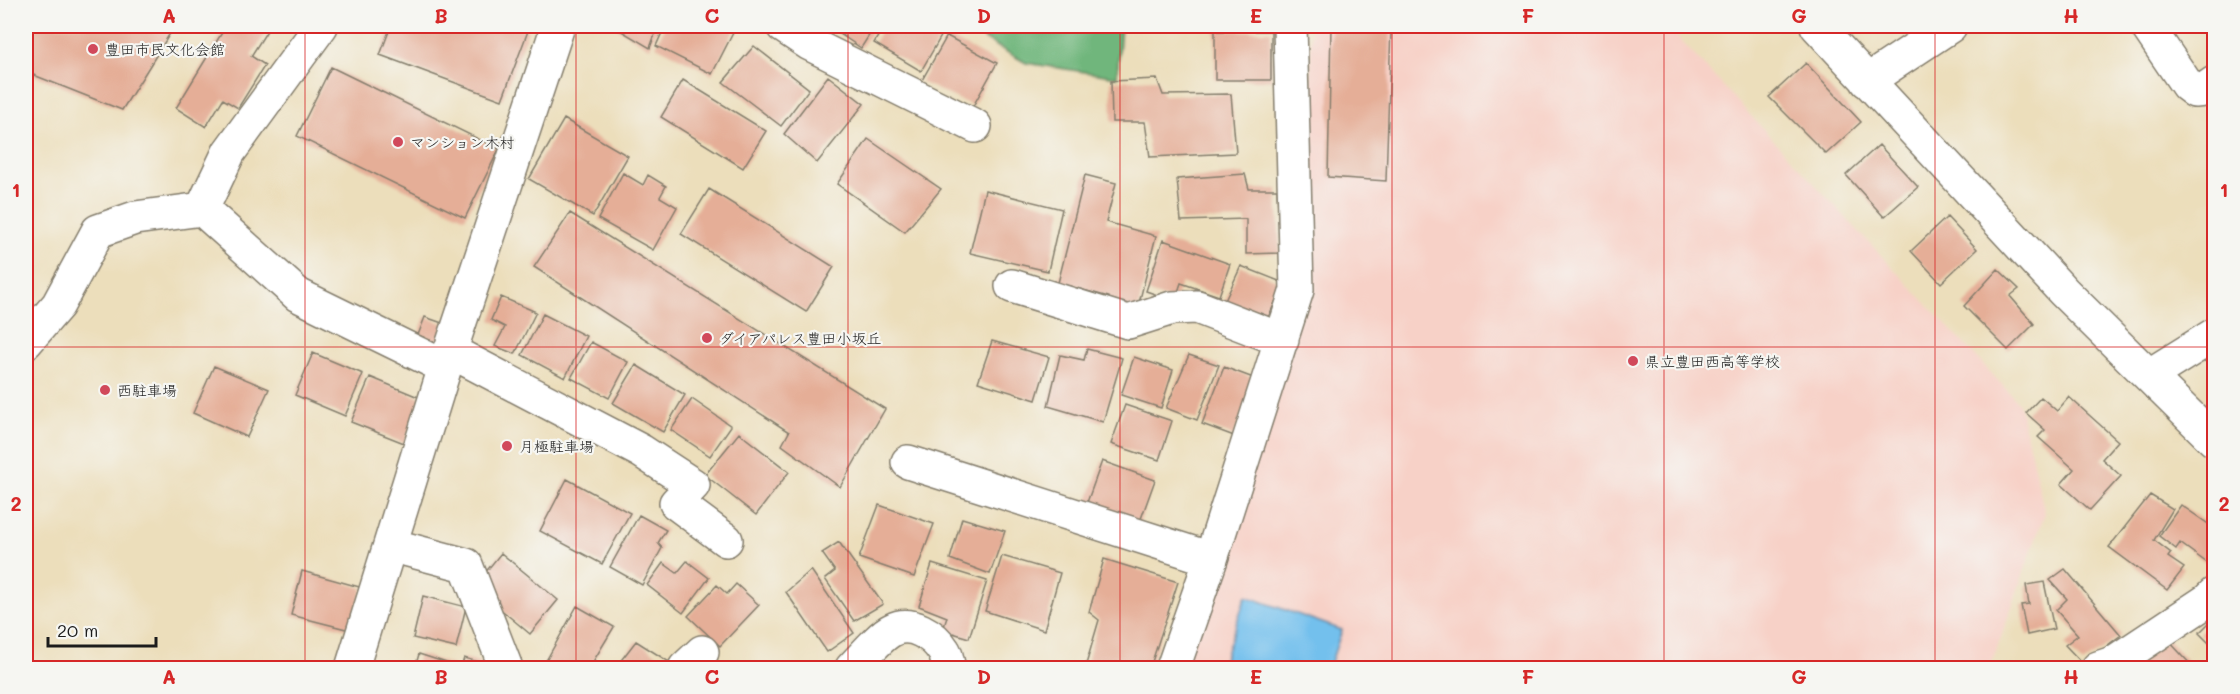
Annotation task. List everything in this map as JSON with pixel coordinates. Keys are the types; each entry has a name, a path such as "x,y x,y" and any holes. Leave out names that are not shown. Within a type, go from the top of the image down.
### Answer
{"street":[{"path":"202,209 229,152 321,26"},
{"path":"352,669 448,359 558,26"},
{"path":"783,26 810,44 975,126"},
{"path":"1173,669 1211,559 1297,290 1290,26"},
{"path":"1817,26 2064,292 2214,440"},
{"path":"1867,81 1950,26"},
{"path":"2147,26 2187,85 2195,91 2204,90 2214,83"},
{"path":"26,342 58,305 98,231 135,218 202,209 298,295 448,359 641,452 693,485 676,503 726,540"},
{"path":"1012,286 1128,322 1172,308 1197,307 1282,340"},
{"path":"2150,375 2214,335"},
{"path":"908,462 1211,559"},
{"path":"390,545 466,565 506,669"},
{"path":"2110,667 2214,594"},
{"path":"852,669 891,630 902,627 918,629 933,638 945,652 949,669"}],"shaded area":[{"name":"県立豊田西高等学校","path":"1311,26 1667,26 2019,403 2045,513 1990,668 1180,668 1309,281"}],"green space":[{"path":"962,26 1121,26 1117,77 1026,63"}],"water":[{"path":"1246,596 1342,630 1329,668 1221,668"}],"building":[{"name":"豊田市民文化会館","path":"26,26 174,27 122,110 26,72"},
{"path":"226,26 270,26 251,56 265,65 238,108 223,99 206,127 176,108"},
{"path":"391,26 514,26 528,31 502,100 380,55"},
{"path":"613,26 658,26 650,48"},
{"path":"665,26 736,27 712,74 656,46"},
{"path":"828,26 875,26 861,48"},
{"path":"884,26 934,26 944,31 921,71 874,43"},
{"path":"1215,26 1257,26 1218,31 1271,31 1271,80 1215,80"},
{"path":"1331,26 1391,26 1386,181 1328,177"},
{"path":"947,36 997,63 973,106 921,82"},
{"path":"754,46 809,89 781,126 723,82"},
{"path":"1806,63 1861,122 1826,154 1769,97"},
{"name":"マンション木村","path":"331,67 499,149 465,218 297,136"},
{"path":"828,76 864,104 817,163 784,134"},
{"path":"1157,79 1163,95 1231,94 1236,153 1150,157 1145,122 1112,122 1111,81"},
{"path":"683,80 766,131 743,168 661,117"},
{"path":"564,119 628,156 593,216 529,179"},
{"path":"868,139 941,189 905,232 837,184"},
{"path":"1879,145 1918,187 1884,217 1846,175"},
{"path":"623,173 643,185 648,175 666,186 660,197 677,207 653,250 598,219"},
{"path":"1245,174 1249,189 1277,189 1280,253 1246,254 1246,219 1181,221 1177,179"},
{"path":"1085,175 1116,183 1106,222 1156,236 1136,315 1110,308 1109,297 1058,283"},
{"path":"709,189 834,267 806,312 681,234"},
{"path":"985,190 1062,209 1048,271 970,253"},
{"name":"ダイアパレス豊田小坂丘","path":"570,213 885,409 840,487 782,445 789,432 534,267"},
{"path":"1947,217 1977,249 1941,283 1911,251"},
{"path":"1163,240 1230,264 1219,296 1181,283 1175,301 1146,291"},
{"path":"1241,266 1284,283 1266,322 1223,305"},
{"path":"1998,269 2019,289 2010,296 2034,324 2008,350 1964,306"},
{"path":"501,297 536,312 515,354 495,346 505,327 491,320"},
{"path":"543,314 586,336 565,378 522,355"},
{"path":"425,317 445,324 437,343 418,335"},
{"path":"992,341 1049,357 1036,400 978,382"},
{"path":"591,342 628,362 609,398 571,378"},
{"path":"1087,349 1122,358 1103,422 1048,406 1060,355 1084,360"},
{"path":"313,353 363,374 345,416 295,395"},
{"path":"1189,355 1219,365 1197,420 1166,408"},
{"path":"1134,357 1173,370 1161,408 1121,395"},
{"path":"636,365 685,395 663,432 613,403"},
{"path":"214,366 269,389 247,437 193,413"},
{"path":"1224,367 1256,379 1234,436 1202,424"},
{"path":"370,377 423,399 404,443 351,422"},
{"path":"2041,397 2057,411 2069,397 2118,441 2102,459 2121,476 2090,510 2061,484 2074,469 2038,437 2045,430 2026,413"},
{"path":"692,399 731,426 710,456 671,430"},
{"path":"1125,405 1172,421 1159,460 1111,444"},
{"path":"739,433 789,472 756,515 705,475"},
{"path":"1102,461 1155,480 1138,527 1085,508"},
{"path":"567,479 630,513 602,564 540,531"},
{"path":"2150,495 2173,509 2154,540 2171,553 2168,557 2184,568 2167,590 2109,547"},
{"path":"879,505 934,524 914,577 859,558"},
{"path":"2181,505 2214,528 2214,568 2180,543 2176,549 2159,536"},
{"path":"639,515 666,530 658,543 662,548 642,585 610,567"},
{"path":"962,518 1005,531 990,574 950,559"},
{"path":"839,542 883,604 854,621 825,579 835,571 822,553"},
{"path":"501,553 558,600 530,634 486,597 493,589 480,579"},
{"path":"1002,556 1060,573 1044,630 985,611"},
{"path":"1104,559 1178,582 1150,668 1085,668 1099,620 1089,612"},
{"path":"687,561 709,578 683,613 647,585 663,563 677,573"},
{"path":"932,564 987,581 969,638 943,630 947,617 919,606"},
{"path":"2065,569 2121,635 2083,664 2065,645 2078,635 2056,610 2067,599 2050,580"},
{"path":"811,570 854,633 827,652 786,592"},
{"path":"302,571 363,588 350,630 291,615"},
{"path":"2044,582 2054,629 2027,635 2021,605 2029,604 2026,585"},
{"path":"736,584 759,605 720,646 688,616 717,585 727,594"},
{"path":"423,596 466,607 456,648 413,638"},
{"path":"577,606 614,627 594,660 607,668 542,668"},
{"path":"2214,618 2214,648 2199,633"},
{"path":"2167,639 2194,668 2135,667"},
{"path":"636,641 674,665 670,668 615,668"},
{"path":"419,654 453,665 452,668 415,668"},
{"path":"464,658 500,668 461,668"}],"place":[{"name":"豊田市民文化会館","path":"93,49"},
{"name":"マンション木村","path":"398,142"},
{"name":"ダイアパレス豊田小坂丘","path":"707,338"},
{"name":"県立豊田西高等学校","path":"1633,361"},
{"name":"西駐車場","path":"105,390"},
{"name":"月極駐車場","path":"507,446"}]}
